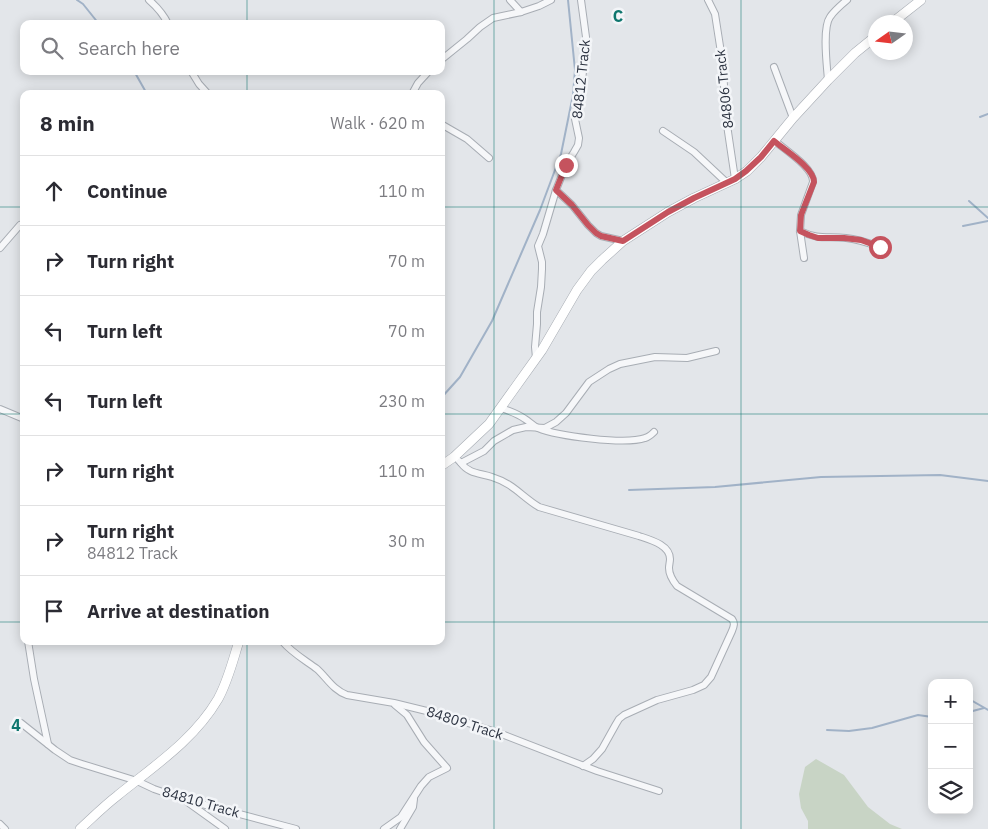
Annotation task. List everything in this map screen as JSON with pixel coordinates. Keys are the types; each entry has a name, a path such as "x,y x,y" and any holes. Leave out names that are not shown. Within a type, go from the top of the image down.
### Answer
{"street":[{"path":"149,0 160,10 166,20"},
{"path":"510,0 521,12"},
{"path":"445,57 493,18 521,12 551,0"},
{"name":"84812 Track","path":"536,358 537,312 542,269 538,246 556,190 566,165 578,145 575,119 578,113 586,37 581,0"},
{"name":"84806 Track","path":"708,0 714,14 722,59 730,180"},
{"path":"828,80 827,24 831,16 847,0"},
{"path":"902,15 921,0"},
{"path":"457,460 489,424 517,387 590,271 623,241 668,212 746,171 761,157 828,80 868,42"},
{"path":"774,67 793,118"},
{"path":"193,75 204,90"},
{"path":"414,90 425,75"},
{"path":"445,126 467,139 489,158"},
{"path":"662,131 694,152 730,180"},
{"path":"774,141 806,167 814,177 814,182 801,215 800,231 804,258"},
{"path":"556,190 596,233 623,241"},
{"path":"0,248 20,225"},
{"path":"800,231 818,238 861,240 880,247"},
{"path":"445,464 484,451 494,441 514,430 526,427 545,428 556,422 566,413 589,382 620,364 655,357 687,358 716,351"},
{"path":"501,408 514,413 536,428 569,436 610,440 638,440 648,437 654,432"},
{"path":"0,409 20,417"},
{"path":"457,460 476,474 492,477 509,484 522,493 530,502 539,507 639,536 662,546 669,555 669,569 672,579 677,586 728,616 734,622 716,669 712,677 704,685 657,700 624,715 619,719 602,749 583,766"},
{"path":"29,645 48,744"},
{"path":"80,829 116,797 178,748 203,722 219,697 238,645"},
{"name":"84809 Track","path":"286,645 320,672 334,688 346,696 394,703 476,725 583,766 659,791"},
{"path":"384,829 401,816 420,786 429,777 447,768 424,742 407,715 394,703"},
{"name":"84810 Track","path":"21,723 70,760 183,798 296,829"},
{"path":"400,829 413,807 414,797"},
{"path":"183,798 226,829"},
{"path":"0,824 5,829"}],"green space":[{"path":"816,759 844,775 868,807 890,824 902,829 808,829 808,821 801,808 799,794 805,767"}],"waterway":[{"path":"77,0 83,4 96,20"},
{"path":"445,394 460,377 492,321 540,210 561,154 573,95 575,70 568,0"},
{"path":"136,75 145,90"},
{"path":"980,117 988,114"},
{"path":"969,201 988,218"},
{"path":"963,226 988,221"},
{"path":"629,490 715,487 821,477 940,475 988,481"},
{"path":"973,701 988,710"},
{"path":"973,711 984,708"},
{"path":"827,730 849,731 872,728 918,715 928,716"}],"route":[{"path":"566,165 556,190 596,233 623,241 668,212 735,179 761,157 774,141 806,167 814,177 814,182 801,215 800,231 818,238 861,240 880,247"}]}
